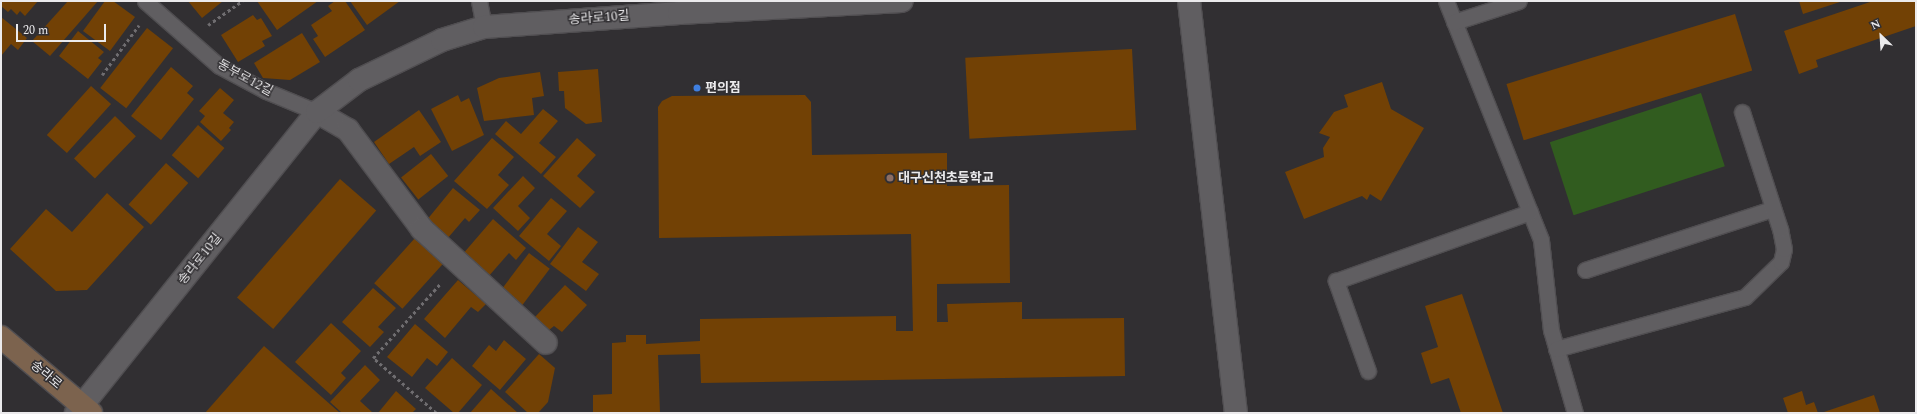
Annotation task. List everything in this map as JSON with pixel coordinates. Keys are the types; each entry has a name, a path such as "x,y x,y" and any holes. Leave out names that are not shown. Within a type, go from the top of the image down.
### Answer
{"main road":[{"name":"송라로","path":"1,337 83,410"}],"street":[{"name":"송라로10길","path":"83,410 317,112 359,80 442,40 484,27 679,13 902,1"},
{"path":"1189,1 1236,413"},
{"path":"317,112 348,130 422,229 546,343"}],"lane":[{"path":"479,1 484,27"},
{"path":"1446,1 1541,240 1551,330 1576,413"},
{"path":"1454,22 1519,1"},
{"name":"동부로12길","path":"148,4 219,66 266,91 317,112"},
{"path":"1556,349 1745,297 1781,262 1784,249 1742,112"},
{"path":"1585,270 1772,209"},
{"path":"1368,371 1336,281 1530,212"}],"path":[{"path":"188,40 242,1"},
{"path":"102,75 148,4"},
{"path":"436,413 373,358 459,263"}],"green space":[{"path":"1701,93 1725,166 1574,215 1550,142"}],"building":[{"path":"1,1 38,1 25,16 20,11 17,15 11,9 8,12 1,6"},
{"path":"68,1 98,1 50,56 32,41"},
{"path":"105,1 113,1 135,17 110,51 83,31"},
{"path":"188,1 223,1 202,18"},
{"path":"257,1 318,1 277,30"},
{"path":"335,1 345,1 365,30 325,57 313,39 318,36 311,25 332,11 328,6"},
{"path":"350,1 400,1 367,25"},
{"path":"1799,1 1843,1 1803,14"},
{"path":"1873,1 1916,1 1916,26 1816,60 1818,67 1799,74 1784,31"},
{"path":"1735,14 1752,70 1524,140 1506,84"},
{"path":"253,15 257,20 261,18 272,36 262,41 265,46 238,62 221,35"},
{"path":"1,17 27,38 18,50 11,44 1,56"},
{"path":"147,28 173,48 126,108 100,88"},
{"path":"78,31 104,52 98,58 102,61 88,79 59,56"},
{"path":"302,33 320,62 290,80 263,78 254,63"},
{"path":"1132,49 1136,130 969,139 965,58"},
{"path":"171,67 193,86 187,93 194,99 161,140 131,116"},
{"path":"598,69 602,122 586,124 565,108 564,91 559,91 558,72"},
{"path":"540,72 544,96 532,98 534,115 484,121 477,88 499,78"},
{"path":"1382,82 1391,109 1424,128 1381,201 1370,194 1367,200 1362,196 1304,219 1285,172 1324,157 1323,148 1330,137 1319,133 1334,112 1348,107 1344,95"},
{"path":"91,86 111,104 67,153 47,135"},
{"path":"220,88 234,100 223,113 234,122 229,128 231,130 221,141 200,122 205,116 199,111"},
{"path":"458,95 461,102 469,98 484,135 452,151 431,109"},
{"path":"805,95 811,102 812,155 947,153 947,186 1009,185 1010,283 937,284 937,322 948,322 947,304 1022,302 1022,319 1124,318 1125,376 701,383 700,354 658,355 660,413 593,413 593,395 612,394 612,343 626,342 626,335 646,335 646,344 700,341 700,319 896,316 896,331 913,331 911,234 659,238 658,107 662,101 672,96"},
{"path":"543,109 558,121 539,143 556,157 541,174 495,134 506,121 521,134"},
{"path":"419,110 441,142 420,156 414,147 389,164 374,142"},
{"path":"115,116 136,136 95,179 74,158"},
{"path":"198,125 224,148 198,178 172,155"},
{"path":"492,138 514,157 498,175 509,185 487,209 454,181"},
{"path":"577,138 596,155 577,176 595,192 580,208 543,176"},
{"path":"431,154 448,176 418,199 401,177"},
{"path":"166,163 188,183 151,225 129,205"},
{"path":"523,176 535,188 518,206 530,218 518,231 493,208"},
{"path":"340,179 376,210 273,329 237,297"},
{"path":"453,188 480,210 469,222 465,218 447,239 426,221"},
{"path":"107,193 144,227 87,290 56,291 10,249 46,209 72,232"},
{"path":"551,198 567,211 547,234 561,246 549,261 519,236"},
{"path":"493,219 526,248 516,260 509,253 488,277 462,255"},
{"path":"578,227 598,242 582,262 599,274 586,291 550,264"},
{"path":"415,238 443,263 402,309 374,283"},
{"path":"529,253 550,269 521,306 501,291"},
{"path":"458,280 486,304 478,312 471,307 445,338 424,319"},
{"path":"565,285 587,305 562,332 554,326 549,330 535,317"},
{"path":"373,288 396,308 378,327 384,332 370,347 342,322"},
{"path":"1462,294 1503,413 1461,413 1449,378 1431,384 1421,353 1438,347 1425,306"},
{"path":"331,323 361,351 341,373 346,378 331,395 295,362"},
{"path":"415,324 448,352 437,366 427,358 412,377 387,357"},
{"path":"504,340 526,359 500,390 472,366 489,345 496,351"},
{"path":"264,346 340,413 205,413"},
{"path":"539,354 555,368 548,402 538,413 528,413 505,392"},
{"path":"452,358 482,385 458,413 454,413 425,388"},
{"path":"365,365 380,380 360,401 372,412 342,413 330,402"},
{"path":"491,389 518,413 470,413"},
{"path":"396,391 416,409 412,413 378,413"},
{"path":"1802,391 1806,405 1814,402 1818,413 1788,413 1783,398"},
{"path":"1874,395 1880,413 1821,413"}],"place":[{"name":"편의점","path":"697,88"},
{"name":"대구신천초등학교","path":"890,178"}]}
